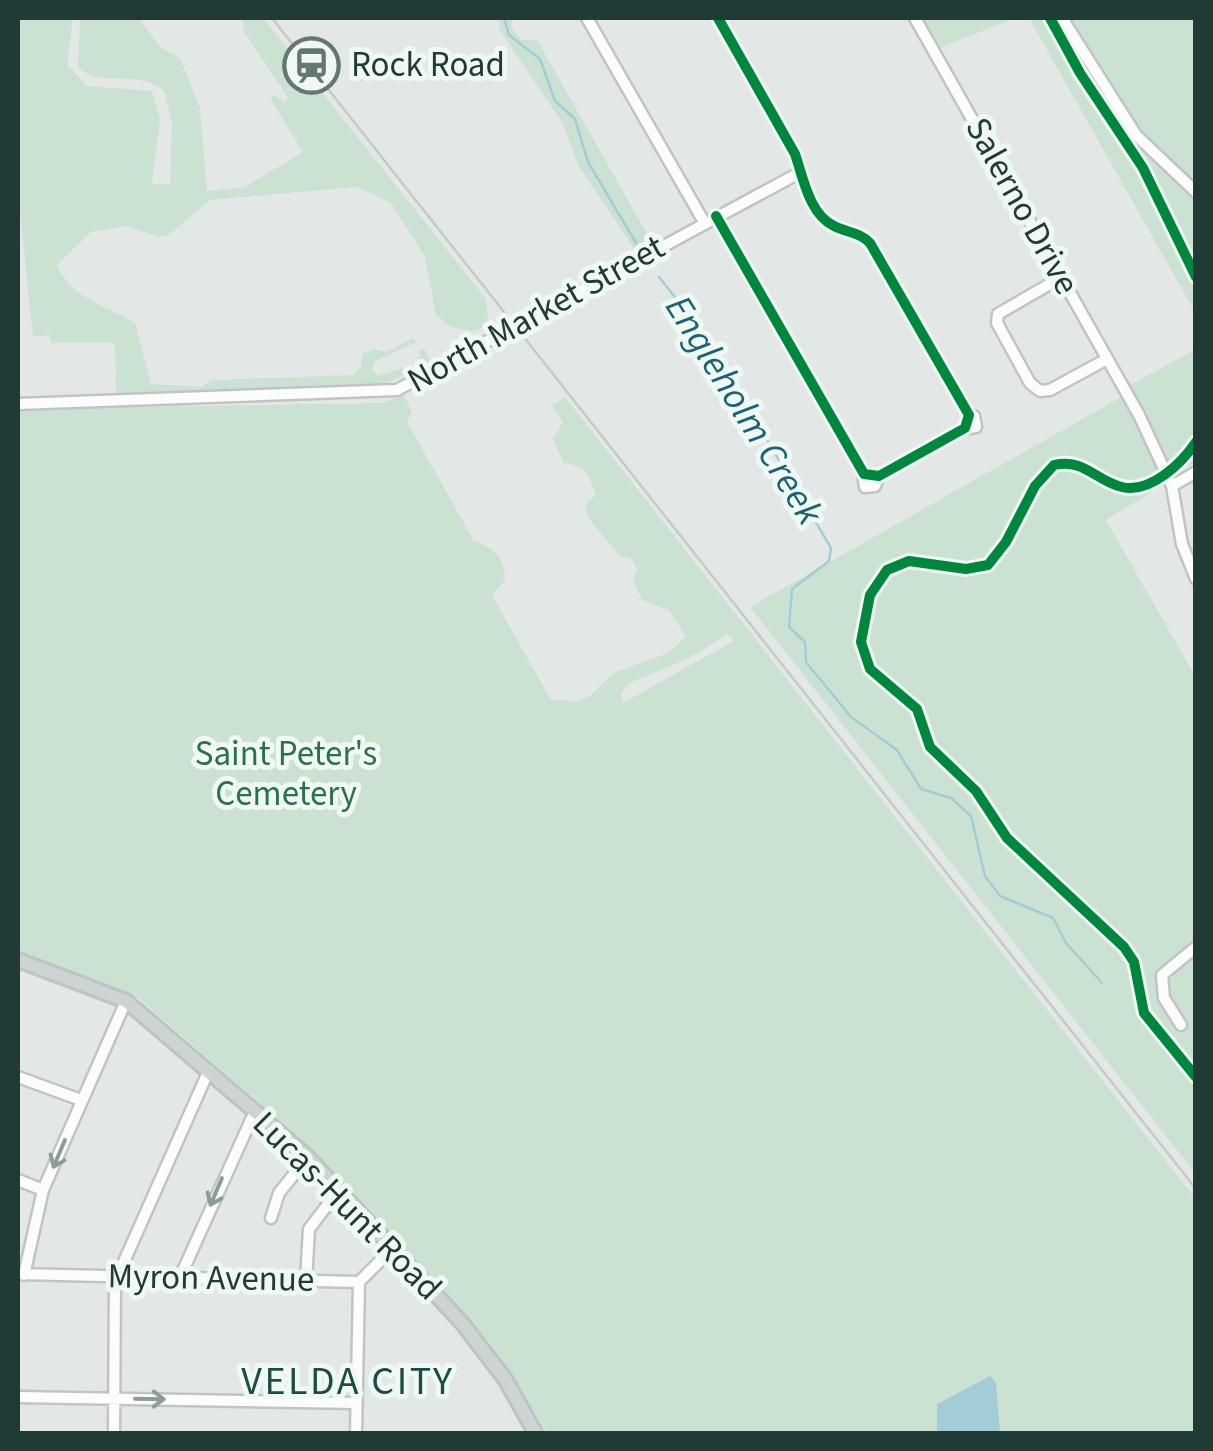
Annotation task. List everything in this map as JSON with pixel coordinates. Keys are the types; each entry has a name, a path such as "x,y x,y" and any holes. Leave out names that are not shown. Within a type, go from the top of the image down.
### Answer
{"main road":[{"name":"Lucas-Hunt Road","path":"18,960 126,1000 308,1157 472,1337 505,1378 536,1434"}],"street":[{"path":"587,18 704,222"},
{"path":"716,216 871,475 966,422 870,244 861,235 826,220 799,173 795,154 718,18"},
{"name":"Salerno Drive","path":"914,18 1129,395 1172,486 1182,544 1196,579"},
{"path":"1062,18 1136,135 1196,192"},
{"name":"North Market Street","path":"18,404 397,390 799,173"},
{"path":"1062,277 998,314 997,324 1030,383 1040,390 1050,390 1107,358"},
{"path":"1172,486 1196,472"},
{"path":"1181,1026 1164,998 1162,976 1196,946"},
{"path":"21,1274 44,1190 126,1000"},
{"path":"114,1434 118,1276 209,1070"},
{"path":"18,1078 81,1100"},
{"path":"181,1275 255,1112"},
{"path":"271,1218 279,1193 308,1157"},
{"path":"18,1180 44,1190"},
{"path":"306,1281 309,1229 338,1192"},
{"name":"Myron Avenue","path":"21,1274 360,1282 392,1249"},
{"path":"356,1434 360,1282"},
{"path":"18,1397 356,1403"}],"green space":[{"path":"18,18 73,18 67,65 87,86 152,91 160,120 152,184 170,184 172,122 164,91 143,81 87,74 78,67 80,18 139,18 160,47 180,58 200,108 207,191 243,188 303,152 271,100 273,95 286,102 288,98 244,32 242,18 263,18 486,299 489,325 474,331 450,327 436,315 425,257 391,203 357,187 210,200 170,234 159,237 125,226 91,232 57,265 80,293 135,323 151,384 201,387 212,380 353,375 361,367 362,354 374,349 386,352 413,338 417,342 375,361 372,370 378,376 420,363 419,349 425,350 432,363 375,388 116,396 115,343 51,343 49,335 33,337 18,193"},
{"path":"499,18 512,18 511,27 521,40 537,40 653,244 637,253 578,165 563,124 499,29"},
{"path":"918,18 1015,18 937,49"},
{"path":"1029,18 1195,18 1195,313 1187,298"},
{"path":"1195,350 1195,462 1172,476 1128,386"},
{"name":"Saint Peter's Cemetery","path":"404,395 412,412 407,422 474,541 488,547 501,560 505,581 492,595 551,700 576,701 590,696 615,672 668,653 686,637 669,610 642,600 633,580 637,569 631,558 621,557 588,518 585,505 596,495 591,482 582,469 564,463 553,439 563,422 552,405 565,397 1195,1198 1195,1433 547,1433 504,1363 292,1131 138,998 18,951 18,409 382,403","holes":["728,634 734,641 623,703 621,694 628,684 689,658"]},
{"path":"1123,396 1165,484 1106,520 1195,676 1195,1173 750,607"}],"water":[{"path":"990,1376 996,1383 1000,1433 937,1433 937,1404"}],"waterway":[{"name":"Engleholm Creek","path":"504,18 509,35 540,59 555,101 575,119 588,162 636,243"},
{"name":"Engleholm Creek","path":"659,277 705,335 831,548 829,561 792,589 789,627 805,642 806,662 851,717 897,750 921,789 951,798 971,816 985,876 1000,896 1053,918 1066,943 1102,983"}],"tram line":[{"path":"272,18 1196,1189"}],"cycle path":[{"path":"716,216 864,474 879,476 965,428 969,415 870,243 834,226 818,213 795,154 718,18"},
{"path":"1050,18 1080,73 1143,168 1196,277"},
{"path":"1196,442 1164,475 1133,488 1113,484 1082,467 1054,465 1035,486 1006,542 988,565 966,569 909,561 887,570 870,595 861,642 870,669 917,709 930,747 976,791 1007,838 1124,947 1134,962 1144,1013 1196,1077"}],"place":[{"name":"Rock Road","path":"312,65"}],"district":[{"name":"VELDA CITY","path":"348,1381"}]}
